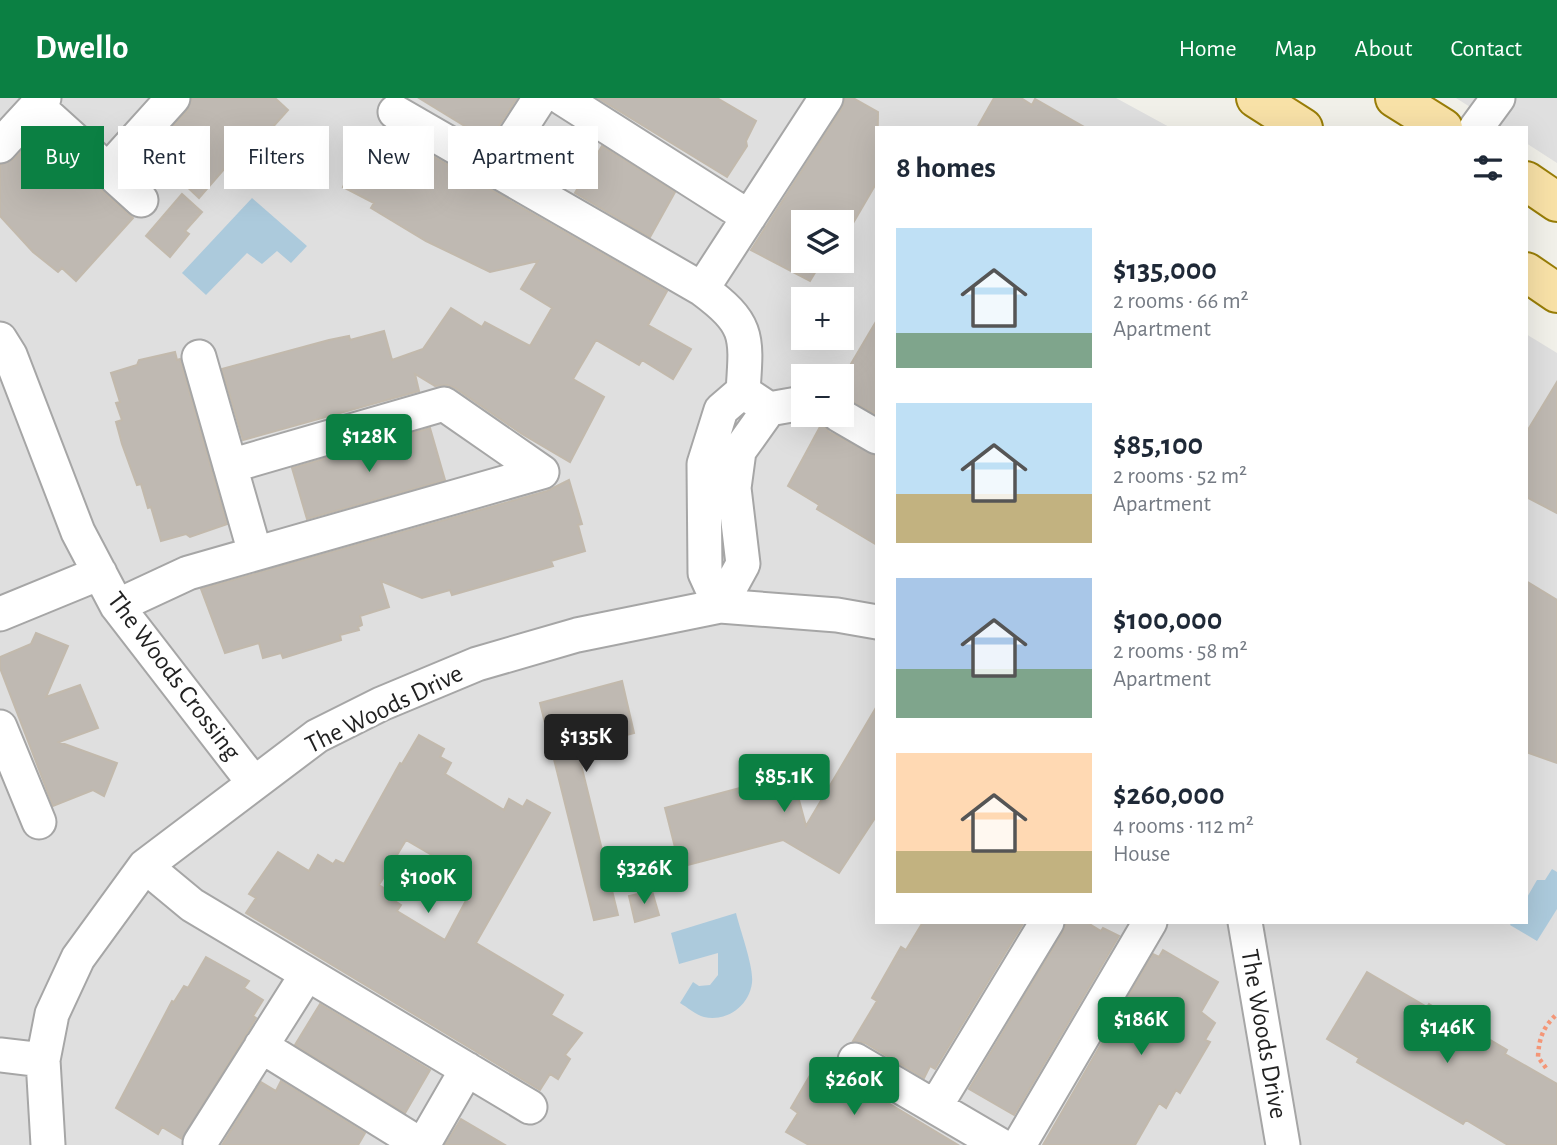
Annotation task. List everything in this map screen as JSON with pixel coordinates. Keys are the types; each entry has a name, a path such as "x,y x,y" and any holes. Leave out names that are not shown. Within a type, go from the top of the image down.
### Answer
{"main road":[{"path":"1256,98 1300,126"},
{"path":"1395,98 1440,126"},
{"path":"1528,182 1557,202"},
{"path":"1528,273 1557,293"}],"lane":[{"path":"107,170 173,98"},
{"path":"522,126 540,98"},
{"path":"562,98 749,217"},
{"path":"702,289 826,98"},
{"path":"1477,126 1498,98"},
{"path":"0,146 40,102 107,170 141,200"},
{"path":"395,111 448,142"},
{"path":"529,189 702,289 732,312 746,342 756,400 739,451 734,488 743,564 720,606"},
{"name":"The Woods Crossing","path":"0,338 10,355 78,532 117,606 253,782"},
{"path":"199,356 255,553"},
{"path":"756,400 791,402"},
{"path":"117,606 188,573 542,471 444,404 230,466"},
{"path":"854,424 875,436"},
{"path":"0,614 100,573"},
{"name":"The Woods Drive","path":"48,1145 43,1060 52,1014 78,958 145,866 317,736 382,704 478,664 577,635 720,606 837,615 875,622"},
{"path":"0,727 39,822"},
{"path":"145,866 192,905 530,1107"},
{"path":"935,1107 1046,924"},
{"path":"1019,1145 1149,924"},
{"name":"The Woods Drive","path":"1245,924 1283,1145"},
{"path":"200,1143 307,974"},
{"path":"261,1045 422,1145 467,1069"},
{"path":"0,1055 43,1060"},
{"path":"855,1060 1000,1145"}],"path":[{"path":"1546,1069 1538,1057 1539,1040 1546,1025 1557,1014"}],"shaded area":[{"path":"0,98 1116,98 1167,126 875,126 875,924 1528,924 1528,335 1557,353 1557,1145 0,1145"},
{"path":"1456,98 1557,98 1557,163 1528,144 1528,126 1500,126"}],"water":[{"path":"252,198 307,246 291,263 277,251 262,264 247,253 206,295 182,273"},
{"path":"1552,869 1557,872 1557,909 1537,941 1510,925 1528,924 1528,896 1537,880 1545,880"},
{"path":"736,913 751,968 750,991 742,1005 729,1015 704,1017 680,1003 693,982 699,986 710,985 718,975 718,953 679,964 671,933"}],"building":[{"path":"192,98 275,98 288,110 274,126 224,126 224,169 210,185 210,126 173,126 187,111"},
{"path":"419,98 517,98 499,126 465,126"},
{"path":"598,98 717,98 756,121 746,141 747,146 727,177"},
{"path":"845,98 853,98 878,112 878,126 875,126 875,185 854,221 854,210 791,210 791,271 751,250 842,108"},
{"path":"994,98 1021,98 1032,105 1035,99 1082,126 978,126"},
{"path":"602,146 675,192 650,237 575,193 577,189 598,189 598,153"},
{"path":"21,152 21,189 100,189 133,218 76,281 62,268 58,272 33,252 0,216 0,165 14,159"},
{"path":"434,157 448,165 448,189 490,189 667,291 648,325 691,349 673,379 642,360 639,365 596,340 573,379 604,397 570,462 522,434 455,388 447,385 435,386 415,374 419,391 243,440 222,369 329,340 349,336 350,340 384,331 392,360 423,349 451,308 482,327 485,322 530,346 552,308 521,289 538,261 490,272 426,241 371,208 374,203 347,189 434,189"},
{"path":"189,189 207,189 199,198"},
{"path":"182,194 202,212 185,231 189,234 170,257 146,236"},
{"path":"795,273 815,273 810,281"},
{"path":"875,323 875,414 854,403 854,364 851,364"},
{"path":"175,352 177,360 180,359 227,524 190,537 186,534 161,541 151,507 148,508 141,484 137,485 122,444 116,422 122,420 116,403 120,402 111,373 137,365 139,360"},
{"path":"1557,382 1557,513 1528,498 1528,430"},
{"path":"820,427 825,427 829,432 875,455 875,544 817,509 819,505 788,486"},
{"path":"430,428 445,480 307,519 292,468"},
{"path":"569,480 582,524 578,525 585,551 551,561 553,566 452,595 450,590 422,598 381,581 389,607 360,616 362,625 358,627 359,630 340,635 341,640 283,658 281,653 263,658 259,643 225,653 201,589 547,491"},
{"path":"1528,582 1557,600 1557,763 1528,753"},
{"path":"36,633 68,646 46,697 80,685 98,728 59,742 117,763 104,796 93,790 53,806 0,668 0,657 31,644"},
{"path":"622,681 634,733 577,748 618,915 594,920 540,703"},
{"path":"875,709 875,818 839,873 783,840 680,867 665,808 792,774 806,826"},
{"path":"419,735 444,749 440,757 451,763 445,774 504,810 509,799 523,807 527,800 550,813 476,943 563,995 551,1015 582,1033 565,1055 570,1059 558,1079 550,1074 540,1090 246,913 256,898 249,894 278,852 309,871 318,855 333,864 336,860 344,864 400,763 402,764","holes":["406,840 466,875 459,887 470,893 445,940 397,911 401,905 384,894 387,890 379,885"]},
{"path":"652,891 659,915 635,922 629,896"},
{"path":"922,924 1023,924 935,1069 930,1066 924,1078 865,1043 853,1041 877,1001 872,998 901,947 906,950"},
{"path":"1065,924 1089,924 1101,931 1103,928 1119,936 1014,1115 969,1089"},
{"path":"1163,950 1218,982 1201,1012 1215,1023 1205,1040 1210,1042 1180,1093 1176,1090 1166,1108 1159,1103 1135,1145 1043,1145 1153,954 1159,957"},
{"path":"206,957 249,981 244,988 263,1000 253,1016 256,1018 182,1139 162,1127 158,1134 116,1108 172,1001 174,1002 184,986 188,988"},
{"path":"1367,972 1427,1007 1429,1004 1507,1050 1505,1054 1557,1084 1557,1145 1508,1145 1466,1120 1463,1124 1357,1062 1359,1058 1327,1039"},
{"path":"320,1004 430,1070 405,1113 295,1045"},
{"path":"837,1067 845,1077 958,1145 809,1145 786,1132 798,1113 791,1108 812,1072 815,1074 817,1070 831,1078"},
{"path":"281,1081 365,1133 358,1145 222,1145 261,1082 276,1091"},
{"path":"461,1119 505,1145 445,1145"}]}
